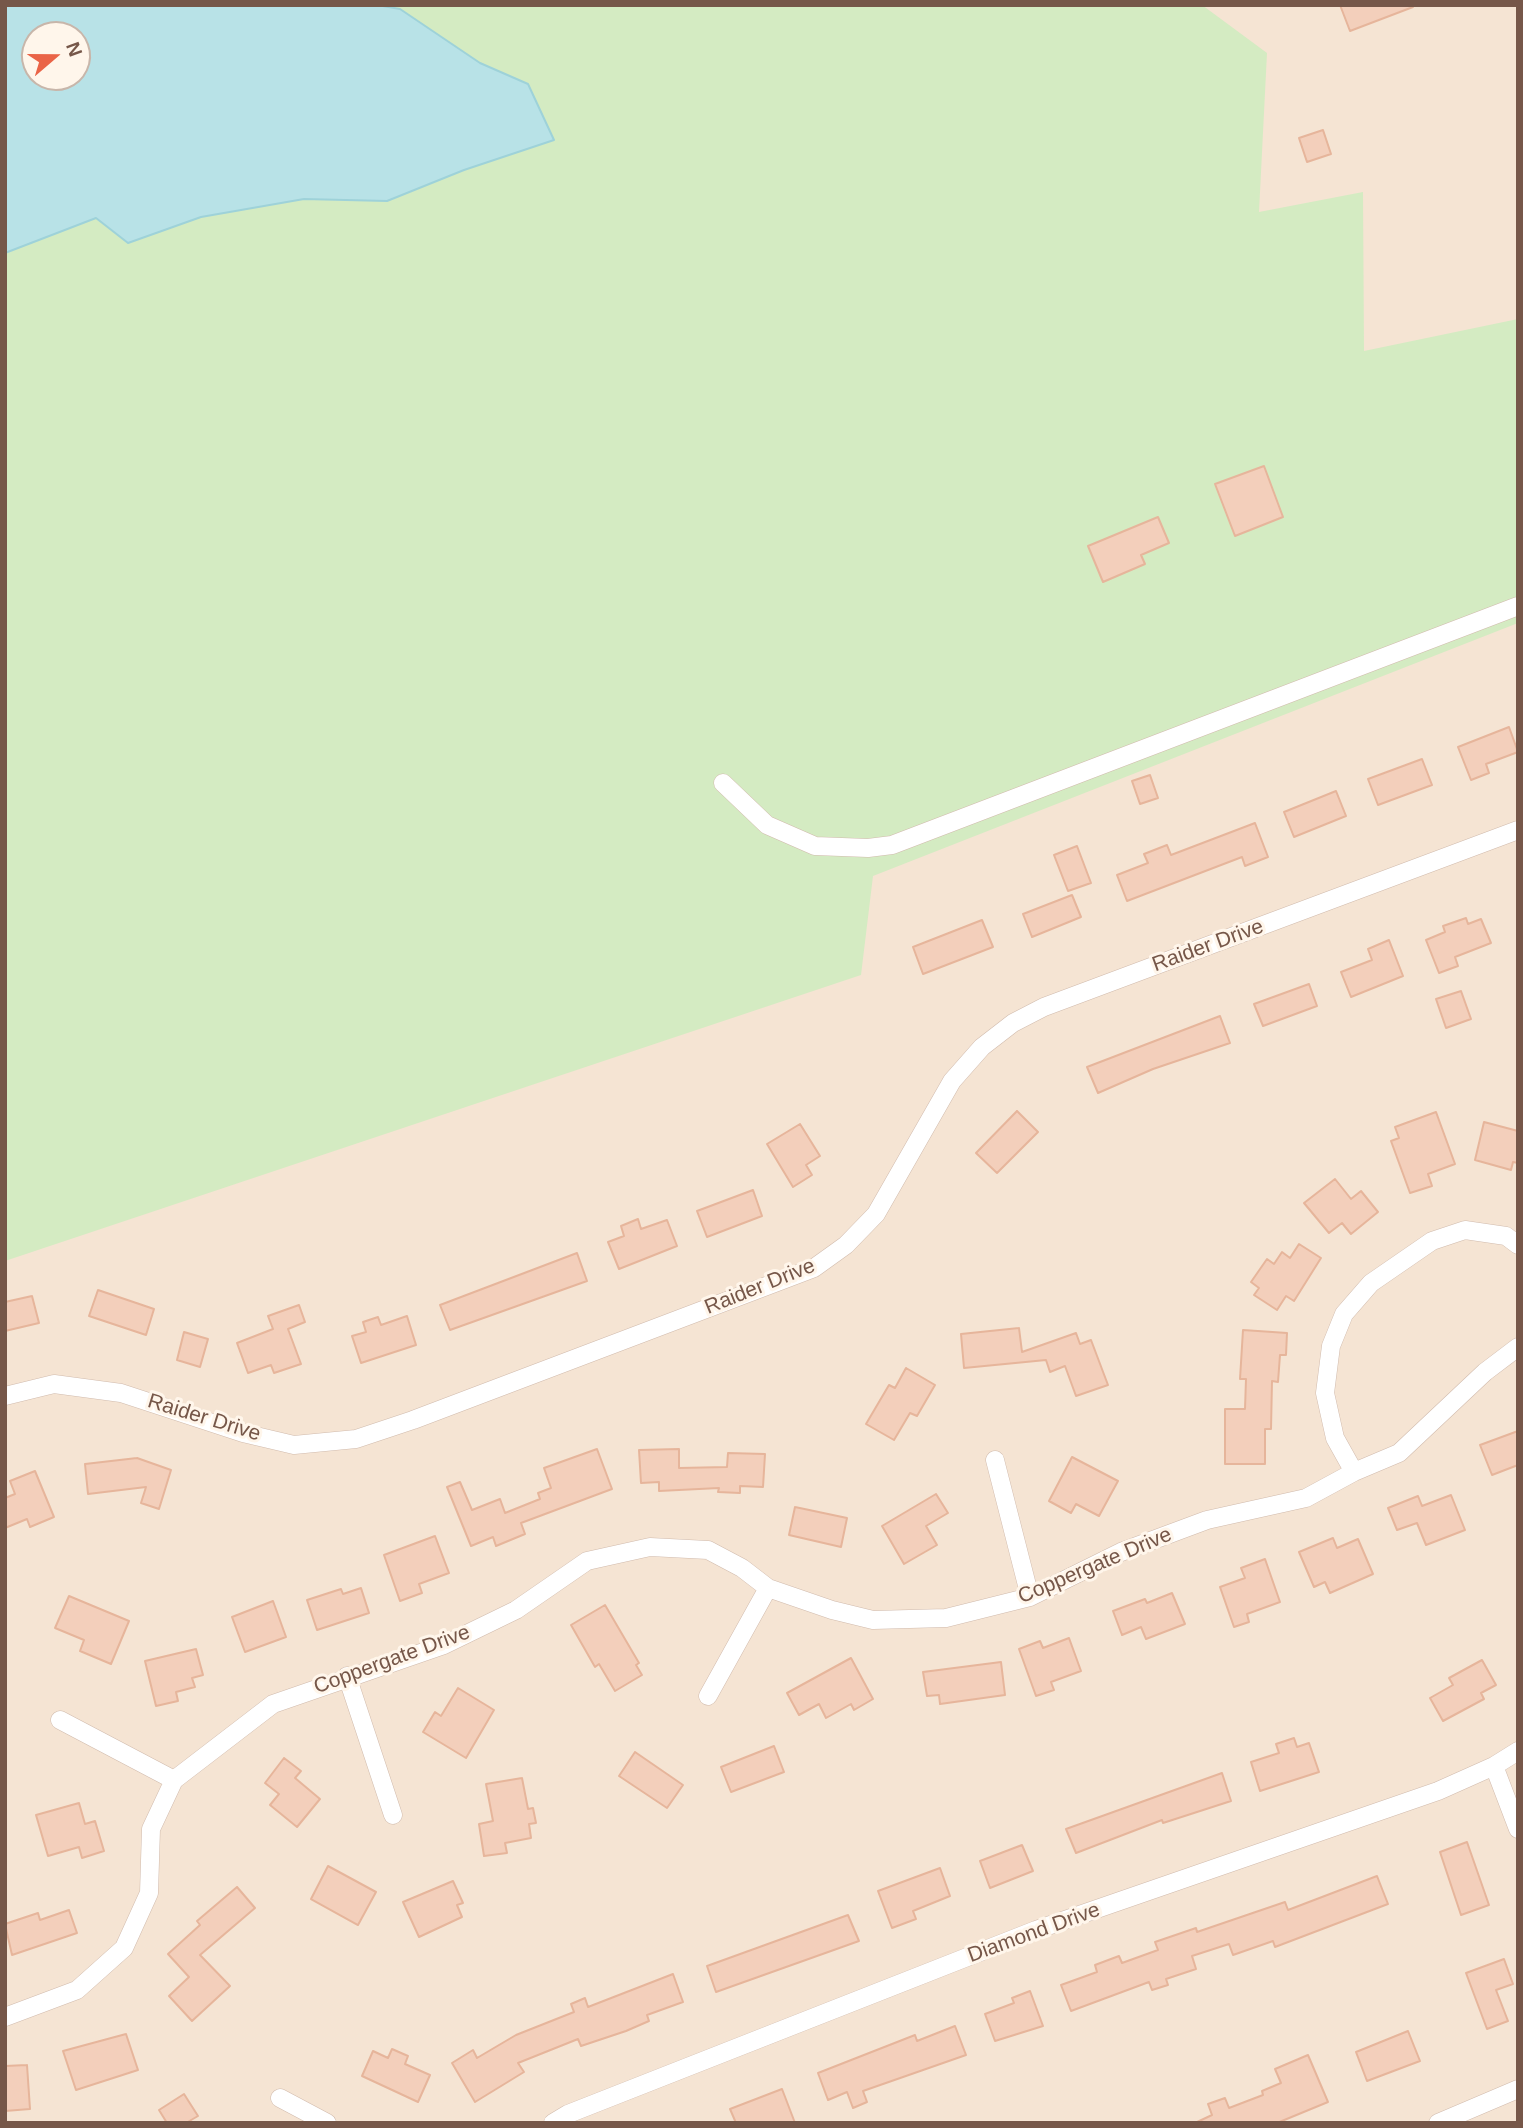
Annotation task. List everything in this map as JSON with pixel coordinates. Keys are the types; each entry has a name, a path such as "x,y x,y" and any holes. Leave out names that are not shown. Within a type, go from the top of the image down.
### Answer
{"street":[{"path":"723,783 767,825 815,846 868,848 892,845 1518,606"},
{"name":"Raider Drive","path":"5,1396 54,1384 121,1393 243,1433 294,1445 356,1439 413,1420 814,1268 846,1245 876,1214 951,1081 982,1047 1013,1023 1045,1007 1518,830"},
{"path":"1354,1472 1335,1438 1325,1393 1331,1346 1344,1314 1371,1283 1432,1241 1465,1230 1506,1237 1518,1245"},
{"name":"Coppergate Drive","path":"5,2017 77,1990 124,1948 149,1893 151,1829 174,1780 273,1704 347,1676 444,1645 516,1610 587,1561 650,1547 708,1550 742,1568 768,1588 831,1610 873,1620 946,1618 1030,1597 1121,1552 1207,1520 1306,1498 1354,1472 1399,1453 1485,1372 1518,1347"},
{"path":"995,1460 1030,1597"},
{"path":"708,1696 768,1588"},
{"path":"347,1676 393,1815"},
{"path":"60,1720 174,1780"},
{"name":"Diamond Drive","path":"553,2123 568,2114 1036,1930 1438,1791 1494,1766 1518,1751"},
{"path":"1494,1766 1518,1829"},
{"path":"1438,2123 1518,2089"},
{"path":"280,2098 327,2123"}],"shaded area":[{"path":"955,5 1518,5 1518,2123 5,2123 5,981"}],"green space":[{"path":"5,5 1202,5 1267,53 1259,212 1363,192 1364,351 1518,319 1518,623 873,876 861,975 5,1261"}],"water":[{"path":"5,5 377,5 400,9 480,63 528,84 554,140 464,170 387,201 304,199 201,217 128,243 96,218 5,253"}],"building":[{"path":"1340,5 1413,5 1413,7 1350,31"},
{"path":"1323,130 1331,154 1307,162 1299,138"},
{"path":"1264,466 1283,517 1235,536 1215,484"},
{"path":"1158,517 1169,543 1141,555 1145,564 1103,582 1088,546"},
{"path":"1509,727 1518,752 1486,764 1489,773 1471,780 1458,747"},
{"path":"1422,759 1432,785 1378,805 1368,779"},
{"path":"1150,775 1158,798 1140,804 1132,781"},
{"path":"1336,791 1346,816 1294,837 1284,812"},
{"path":"1255,823 1268,857 1245,866 1242,857 1127,901 1117,875 1148,863 1144,854 1167,845 1171,855"},
{"path":"1077,846 1091,883 1068,891 1054,855"},
{"path":"1072,895 1081,917 1032,937 1023,914"},
{"path":"1466,918 1468,924 1481,919 1491,943 1455,957 1458,966 1439,973 1426,940 1445,932 1443,926"},
{"path":"982,920 993,947 923,974 913,947"},
{"path":"1389,940 1403,976 1351,997 1341,972 1372,960 1368,949"},
{"path":"1309,984 1317,1006 1263,1026 1254,1004"},
{"path":"1461,991 1471,1019 1446,1028 1436,999"},
{"path":"1220,1016 1230,1043 1153,1069 1098,1093 1087,1067"},
{"path":"1017,1111 1038,1132 997,1173 976,1153"},
{"path":"1436,1112 1455,1164 1428,1174 1432,1186 1410,1193 1391,1141 1399,1138 1395,1127"},
{"path":"1484,1122 1518,1131 1518,1163 1513,1162 1511,1170 1475,1160"},
{"path":"800,1124 820,1156 806,1165 812,1175 793,1187 767,1144"},
{"path":"1335,1179 1351,1199 1361,1191 1378,1212 1351,1234 1342,1223 1329,1233 1304,1203"},
{"path":"753,1190 762,1216 707,1237 697,1211"},
{"path":"638,1219 641,1229 667,1220 677,1246 619,1269 608,1242 624,1236 621,1226"},
{"path":"1299,1244 1321,1258 1294,1301 1286,1296 1277,1310 1254,1295 1259,1288 1251,1282 1267,1259 1274,1264 1282,1252 1290,1258"},
{"path":"577,1253 587,1281 450,1330 440,1305"},
{"path":"98,1290 154,1309 146,1335 89,1316"},
{"path":"32,1296 39,1323 5,1331 5,1302"},
{"path":"299,1305 305,1322 288,1329 301,1364 274,1373 271,1365 248,1373 237,1343 273,1329 268,1316"},
{"path":"407,1316 416,1345 361,1363 352,1336 366,1332 363,1322 378,1317 381,1325"},
{"path":"1019,1328 1022,1352 1076,1333 1080,1344 1091,1340 1108,1385 1076,1396 1065,1366 1050,1372 1046,1360 964,1368 961,1334"},
{"path":"1243,1330 1287,1333 1286,1355 1280,1355 1278,1382 1272,1381 1271,1429 1265,1429 1265,1464 1225,1464 1225,1409 1245,1409 1246,1379 1240,1379"},
{"path":"184,1332 208,1339 200,1367 177,1360"},
{"path":"906,1368 935,1385 917,1416 910,1413 894,1440 866,1424 889,1385 895,1388"},
{"path":"1518,1431 1518,1465 1492,1475 1480,1445"},
{"path":"597,1449 612,1489 521,1523 525,1534 496,1546 493,1537 471,1546 447,1487 460,1482 472,1510 500,1499 505,1513 540,1499 538,1493 551,1488 544,1468"},
{"path":"679,1449 679,1468 727,1467 728,1453 765,1454 763,1487 740,1486 740,1493 718,1492 719,1488 659,1491 659,1482 641,1483 639,1450"},
{"path":"1072,1457 1118,1481 1099,1516 1076,1504 1071,1513 1049,1501"},
{"path":"137,1458 171,1470 159,1509 141,1503 146,1487 88,1494 85,1464"},
{"path":"35,1471 54,1517 30,1527 27,1519 5,1528 5,1498 15,1494 10,1481"},
{"path":"936,1494 948,1513 926,1526 937,1545 904,1564 882,1526"},
{"path":"1451,1495 1465,1530 1426,1545 1417,1523 1397,1530 1388,1508 1418,1496 1422,1506"},
{"path":"795,1507 847,1518 841,1547 789,1535"},
{"path":"435,1536 449,1573 419,1584 422,1593 400,1601 384,1555"},
{"path":"1333,1538 1337,1548 1358,1539 1373,1574 1330,1593 1325,1582 1314,1587 1299,1552"},
{"path":"1265,1559 1280,1602 1247,1614 1249,1622 1234,1627 1220,1587 1245,1578 1241,1568"},
{"path":"361,1588 369,1613 317,1630 307,1600 341,1589 343,1594"},
{"path":"1172,1593 1185,1624 1146,1639 1141,1627 1122,1635 1113,1611 1145,1599 1147,1603"},
{"path":"69,1596 129,1621 111,1664 80,1651 84,1640 55,1628"},
{"path":"273,1601 286,1637 245,1652 232,1617"},
{"path":"605,1605 639,1663 636,1665 642,1675 615,1691 599,1664 595,1667 571,1625"},
{"path":"1069,1638 1081,1671 1051,1682 1054,1690 1036,1696 1019,1649 1040,1641 1043,1648"},
{"path":"196,1649 203,1675 192,1678 195,1687 176,1692 178,1701 156,1706 145,1661"},
{"path":"851,1658 873,1699 854,1710 851,1704 826,1718 819,1704 799,1715 787,1693"},
{"path":"1482,1660 1496,1685 1481,1693 1484,1699 1443,1721 1430,1698 1453,1685 1449,1678"},
{"path":"1001,1662 1005,1695 940,1704 939,1695 927,1696 923,1672"},
{"path":"458,1688 494,1710 466,1758 423,1732 435,1712 441,1716"},
{"path":"1294,1738 1297,1747 1309,1743 1319,1772 1260,1791 1251,1762 1279,1753 1276,1744"},
{"path":"774,1746 784,1772 731,1792 721,1767"},
{"path":"635,1752 683,1785 667,1808 619,1776"},
{"path":"284,1758 301,1771 295,1778 320,1799 297,1827 270,1805 279,1794 265,1783"},
{"path":"1222,1773 1231,1801 1163,1823 1162,1820 1076,1853 1066,1829"},
{"path":"522,1778 528,1809 533,1808 536,1823 529,1824 531,1838 505,1843 507,1853 484,1856 479,1824 493,1821 486,1784"},
{"path":"79,1803 85,1824 95,1821 104,1851 82,1858 79,1847 48,1856 36,1815"},
{"path":"1467,1842 1489,1905 1461,1915 1440,1852"},
{"path":"1022,1845 1033,1871 990,1888 980,1861"},
{"path":"328,1866 376,1892 358,1925 311,1899"},
{"path":"940,1868 950,1896 913,1911 916,1919 892,1928 878,1891"},
{"path":"1377,1876 1388,1904 1275,1947 1273,1941 1233,1955 1229,1944 1192,1956 1196,1969 1166,1979 1168,1985 1152,1990 1149,1982 1071,2011 1061,1985 1097,1972 1095,1965 1119,1956 1122,1963 1158,1950 1155,1942 1196,1928 1197,1932 1285,1902 1288,1910"},
{"path":"453,1881 463,1903 457,1905 462,1917 419,1937 403,1902"},
{"path":"237,1887 255,1908 200,1955 230,1986 192,2021 169,1996 189,1977 168,1954 200,1925 197,1921"},
{"path":"69,1910 77,1933 12,1955 5,1924 38,1913 40,1920"},
{"path":"848,1915 859,1941 716,1992 707,1966"},
{"path":"1504,1959 1513,1984 1496,1990 1508,2021 1487,2029 1466,1973"},
{"path":"673,1974 683,2002 647,2015 649,2021 626,2031 581,2046 578,2039 518,2063 524,2072 475,2102 452,2063 473,2050 477,2058 516,2035 574,2012 571,2004 585,1998 588,2007"},
{"path":"1030,1991 1043,2026 995,2041 985,2014 1014,2003 1012,1998"},
{"path":"955,2026 966,2055 863,2091 867,2102 853,2108 847,2092 828,2100 818,2073 915,2035 917,2041"},
{"path":"1408,2031 1420,2061 1367,2081 1356,2052"},
{"path":"126,2034 138,2070 76,2090 63,2051"},
{"path":"392,2049 408,2056 405,2064 430,2075 418,2102 362,2076 373,2051 388,2058"},
{"path":"1308,2055 1328,2102 1277,2123 1195,2123 1212,2115 1208,2104 1225,2098 1229,2108 1263,2095 1262,2091 1281,2083 1275,2069"},
{"path":"27,2065 30,2109 5,2111 5,2066"},
{"path":"782,2089 795,2123 736,2123 730,2109"},
{"path":"184,2094 198,2116 186,2123 167,2123 159,2110"}]}
